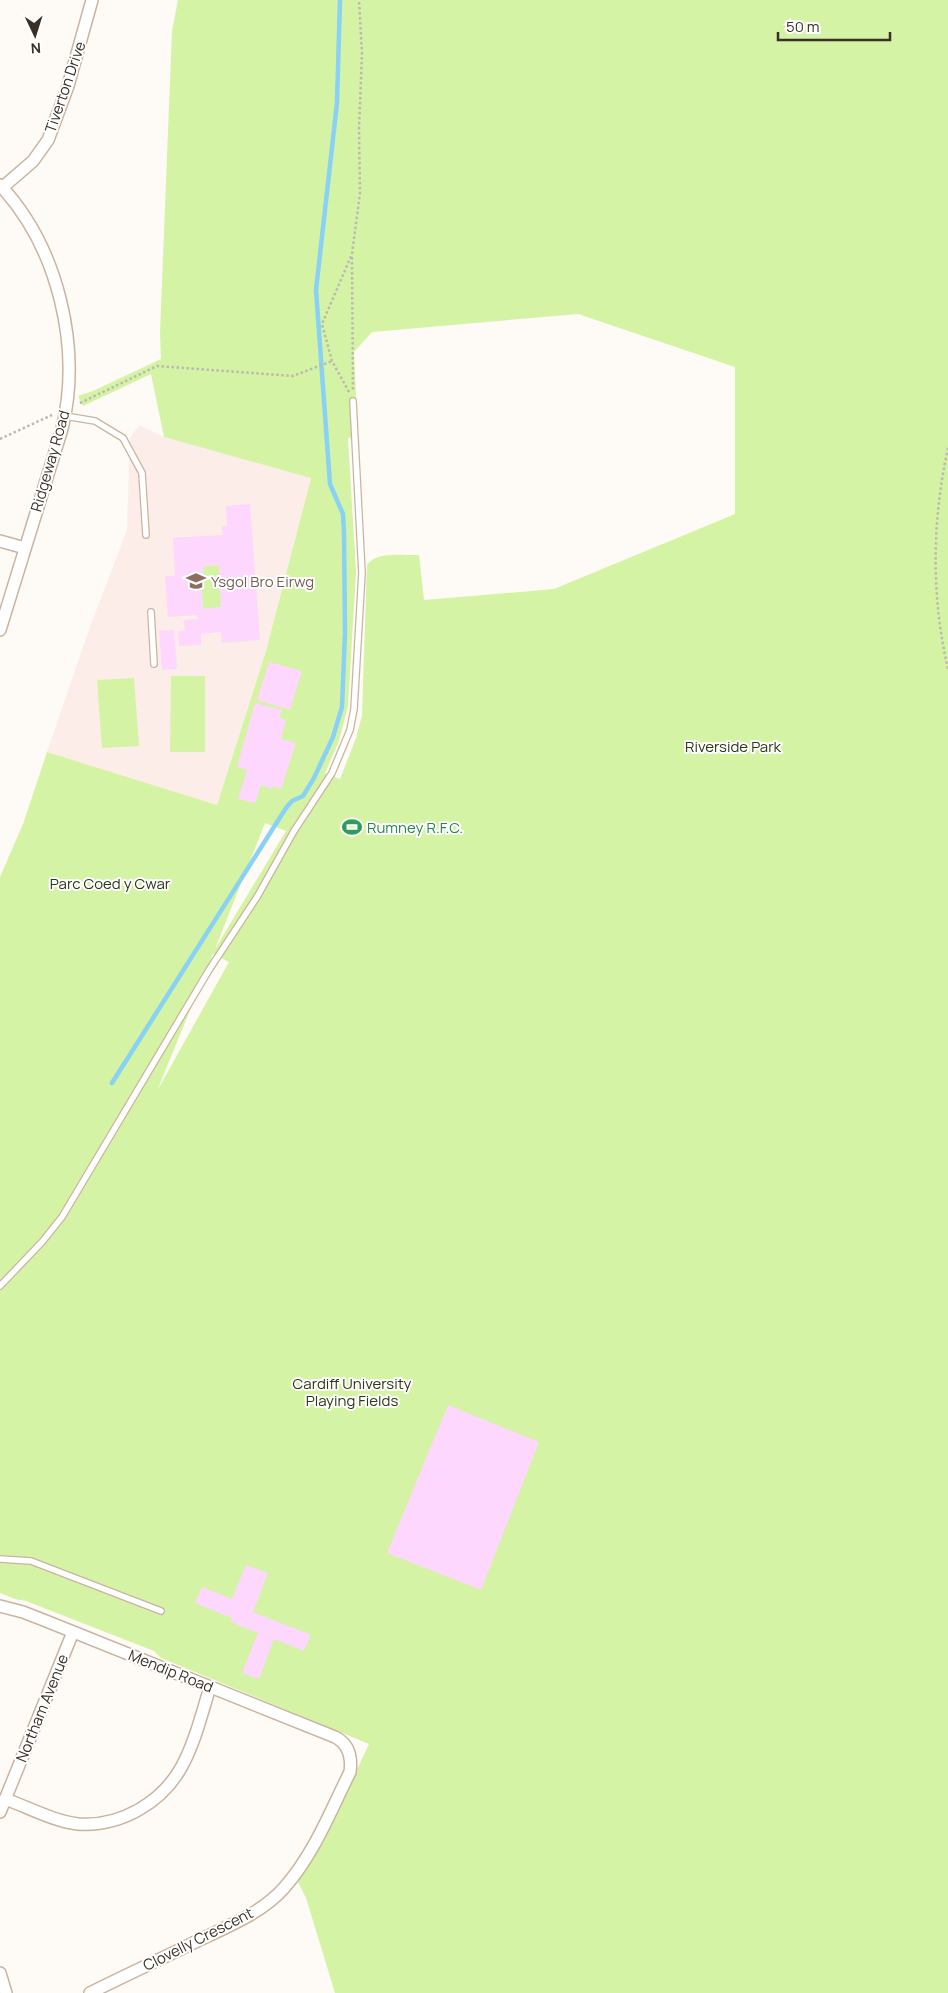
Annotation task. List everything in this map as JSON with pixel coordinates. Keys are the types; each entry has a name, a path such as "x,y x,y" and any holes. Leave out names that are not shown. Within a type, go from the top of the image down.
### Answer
{"street":[{"name":"Tiverton Drive","path":"1,186 33,161 48,140 71,77 92,0"},
{"name":"Ridgeway Road","path":"0,630 65,413 68,358 62,309 48,263 25,217 1,186"},
{"path":"0,541 25,548"},
{"name":"Mendip Road","path":"0,1606 23,1612 340,1739"},
{"name":"Northam Avenue","path":"0,1812 73,1632"},
{"path":"6,1799 77,1824 107,1821 124,1817 138,1810 165,1789 182,1766 210,1687"},
{"name":"Clovelly Crescent","path":"90,1993 230,1926 267,1904 283,1889 312,1850 350,1772 352,1762 348,1750 340,1739"},
{"path":"0,1973 6,1993"}],"lane":[{"path":"0,1286 42,1242 62,1217 209,970 257,897 294,831 332,773 341,754 350,730 354,710 362,573 353,400"},
{"path":"65,413 95,421 123,438 142,473 146,535"},
{"path":"151,612 154,664"},
{"path":"0,1559 31,1561 161,1611"}],"path":[{"path":"353,400 352,254 360,193 359,129 362,54 360,0"},
{"path":"352,254 322,324 332,361 353,400"},
{"path":"0,439 65,413 157,366 293,376 332,361"},
{"path":"948,448 938,514 935,580 937,607 948,668"}],"shaded area":[{"name":"Ysgol Bro Eirwg","path":"139,425 164,437 311,477 266,651 217,805 47,752 91,624 127,530 130,438"}],"green space":[{"path":"178,0 948,0 948,1993 335,1993 306,1898 297,1880 344,1797 369,1744 161,1658 154,1651 26,1601 0,1593 0,877 23,824 47,752 217,805 266,651 311,478 164,437 151,374 83,406 78,396 93,391 161,359 160,333 172,31","holes":["578,314 735,367 735,514 554,589 424,600 419,555 391,555 371,560 367,565 362,716 356,738 340,779 325,773 339,741 348,707 356,572 348,438 358,437 354,352 372,332","265,823 286,831 215,949","213,954 229,962 157,1091"]},
{"path":"219,565 221,607 203,609 201,580 204,580 203,566"},
{"path":"171,676 205,676 205,752 170,752"},
{"path":"134,678 139,746 102,748 97,680"}],"building":[{"path":"250,504 260,640 222,643 221,632 201,634 201,645 179,646 178,631 185,630 184,620 197,619 197,615 168,617 165,576 175,576 173,538 223,535 222,526 227,526 226,506","holes":["219,565 221,607 203,609 201,580 204,580 203,566"]},
{"path":"174,630 177,669 162,670 159,631"},
{"path":"269,662 302,671 290,710 257,700"},
{"path":"255,703 282,710 279,718 286,720 281,739 296,743 281,789 273,786 272,789 261,785 255,803 238,799 247,770 237,767"},
{"path":"448,1405 539,1442 481,1590 387,1553"},
{"path":"246,1565 268,1573 253,1612 311,1635 304,1651 274,1639 259,1679 242,1673 258,1633 231,1622 232,1618 195,1603 202,1587 232,1599"}],"waterway":[{"path":"112,1083 286,808 292,801 303,796 314,778 333,737 342,707 345,633 343,514 330,484 316,290 337,103 340,0"}],"place":[{"name":"Ysgol Bro Eirwg","path":"196,581"},
{"name":"Rumney R.F.C.","path":"352,827"}],"park label":[{"name":"Riverside Park","path":"733,746"},
{"name":"Parc Coed y Cwar","path":"110,883"},
{"name":"Cardiff University Playing Fields","path":"352,1392"}]}
